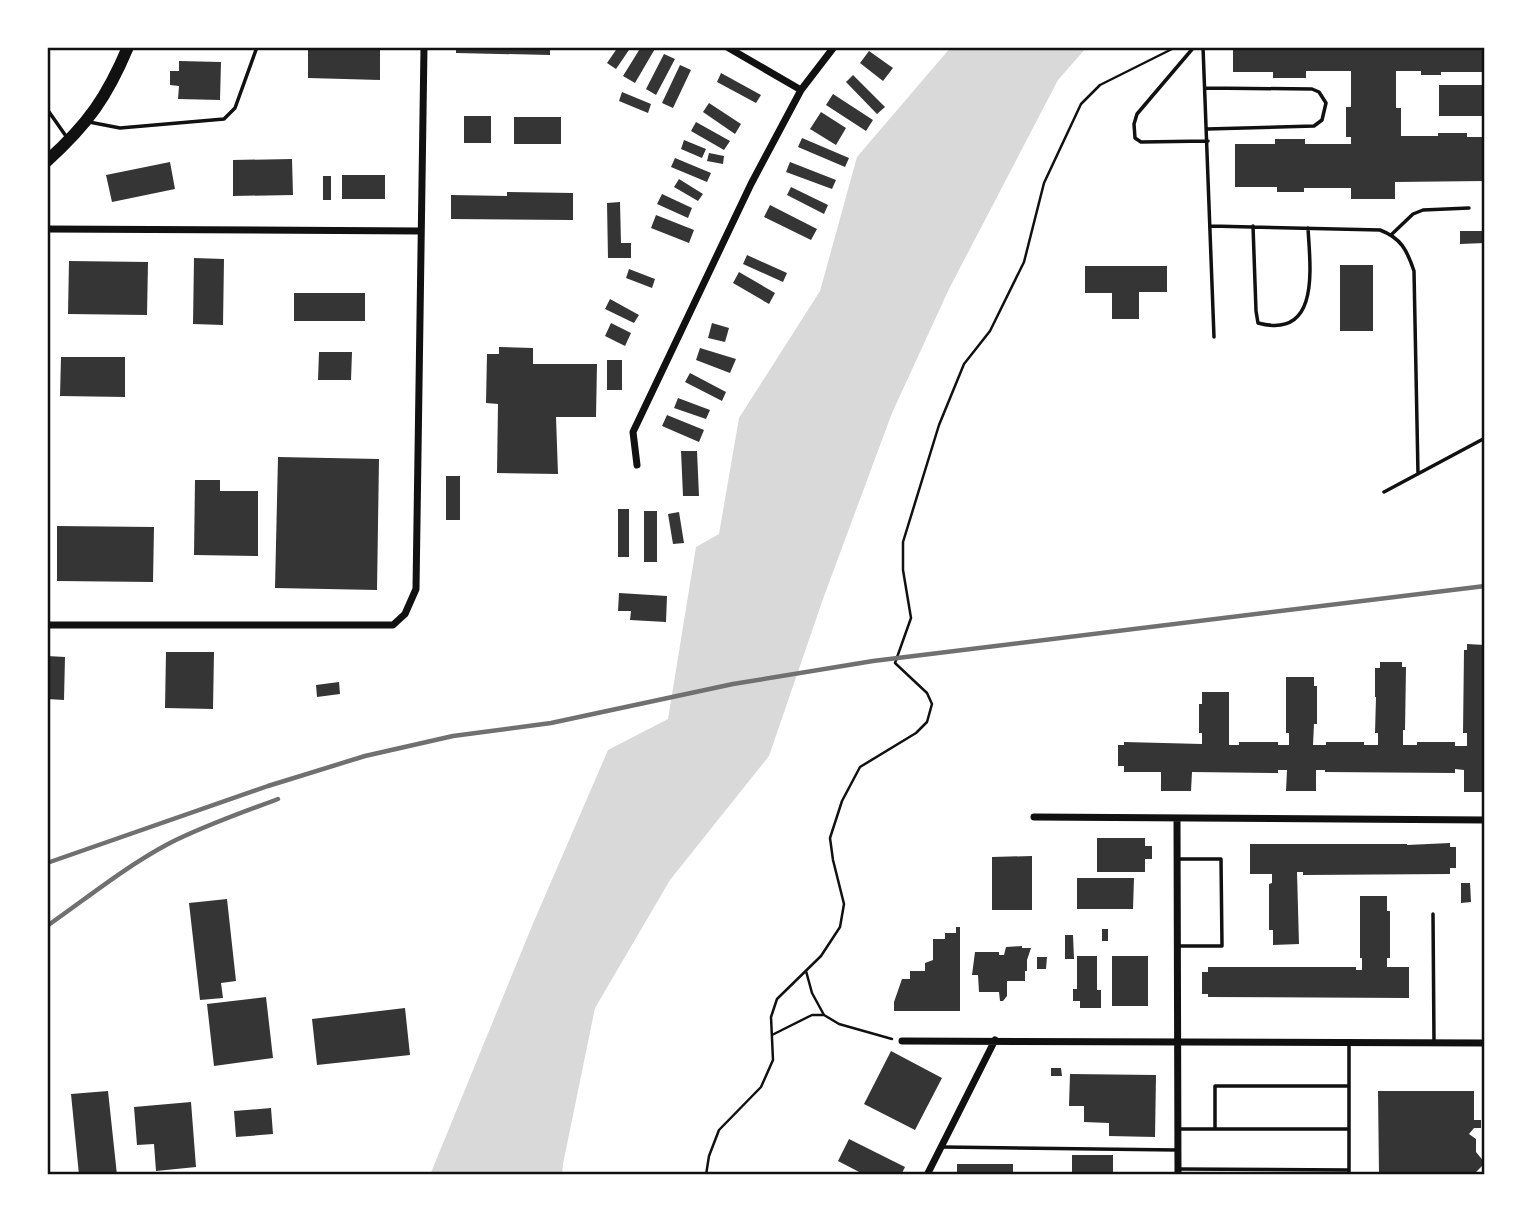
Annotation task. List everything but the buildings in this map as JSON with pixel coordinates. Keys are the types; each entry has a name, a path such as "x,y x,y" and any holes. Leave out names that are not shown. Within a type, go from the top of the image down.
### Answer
{"main road":[{"path":"47,160 87,122 113,82 128,47"}],"street":[{"path":"47,625 393,625 405,614 416,589 424,47"},
{"path":"727,47 801,90"},
{"path":"637,465 633,432 751,184 801,90 834,47"},
{"path":"47,229 421,231"},
{"path":"1034,817 1485,820"},
{"path":"1177,818 1178,1172"},
{"path":"928,1175 995,1040"},
{"path":"902,1041 1484,1042"}],"lane":[{"path":"87,122 120,128 224,119 235,108 257,47"},
{"path":"1194,47 1137,114 1134,124 1135,138 1141,142 1208,141"},
{"path":"1203,47 1214,337"},
{"path":"1205,88 1312,89 1319,92 1326,103 1322,120 1314,126 1208,129"},
{"path":"47,109 69,141"},
{"path":"1392,234 1413,214 1423,210 1469,208"},
{"path":"1211,226 1380,230 1392,234 1407,248 1413,271 1418,474"},
{"path":"1253,226 1258,323 1271,326 1283,326 1290,322 1308,302 1311,275 1308,228"},
{"path":"1384,492 1485,438"},
{"path":"1177,859 1221,859 1222,946 1178,946"},
{"path":"1433,914 1434,1042"},
{"path":"1484,1042 1485,970"},
{"path":"1178,1172 1349,1172 1349,1042"},
{"path":"1215,1129 1215,1086 1349,1086"},
{"path":"1178,1129 1349,1129"},
{"path":"941,1147 1178,1150"}],"path":[{"path":"706,1175 709,1156 719,1130 761,1087 773,1060 771,1017 777,999 821,956 840,927 844,904 830,838 842,801 860,767 916,733 927,722 933,704 927,693 895,663 911,618 903,570 903,542 939,425 964,363 990,331 1024,261 1044,184 1081,104 1100,85 1176,47"},
{"path":"806,971 812,993 824,1015 839,1024 902,1041"},
{"path":"772,1035 812,1015 824,1015"}],"shaded area":[{"path":"951,47 1087,47 1058,80 949,289 892,413 823,599 769,756 670,880 595,1008 562,1175 430,1175 532,926 608,750 668,719 696,547 719,534 739,418 820,291 857,157"}],"railway":[{"path":"47,863 268,786 365,756 453,736 551,723 733,684 873,661 1485,586"},
{"path":"47,926 121,873 168,844 278,799"}]}
